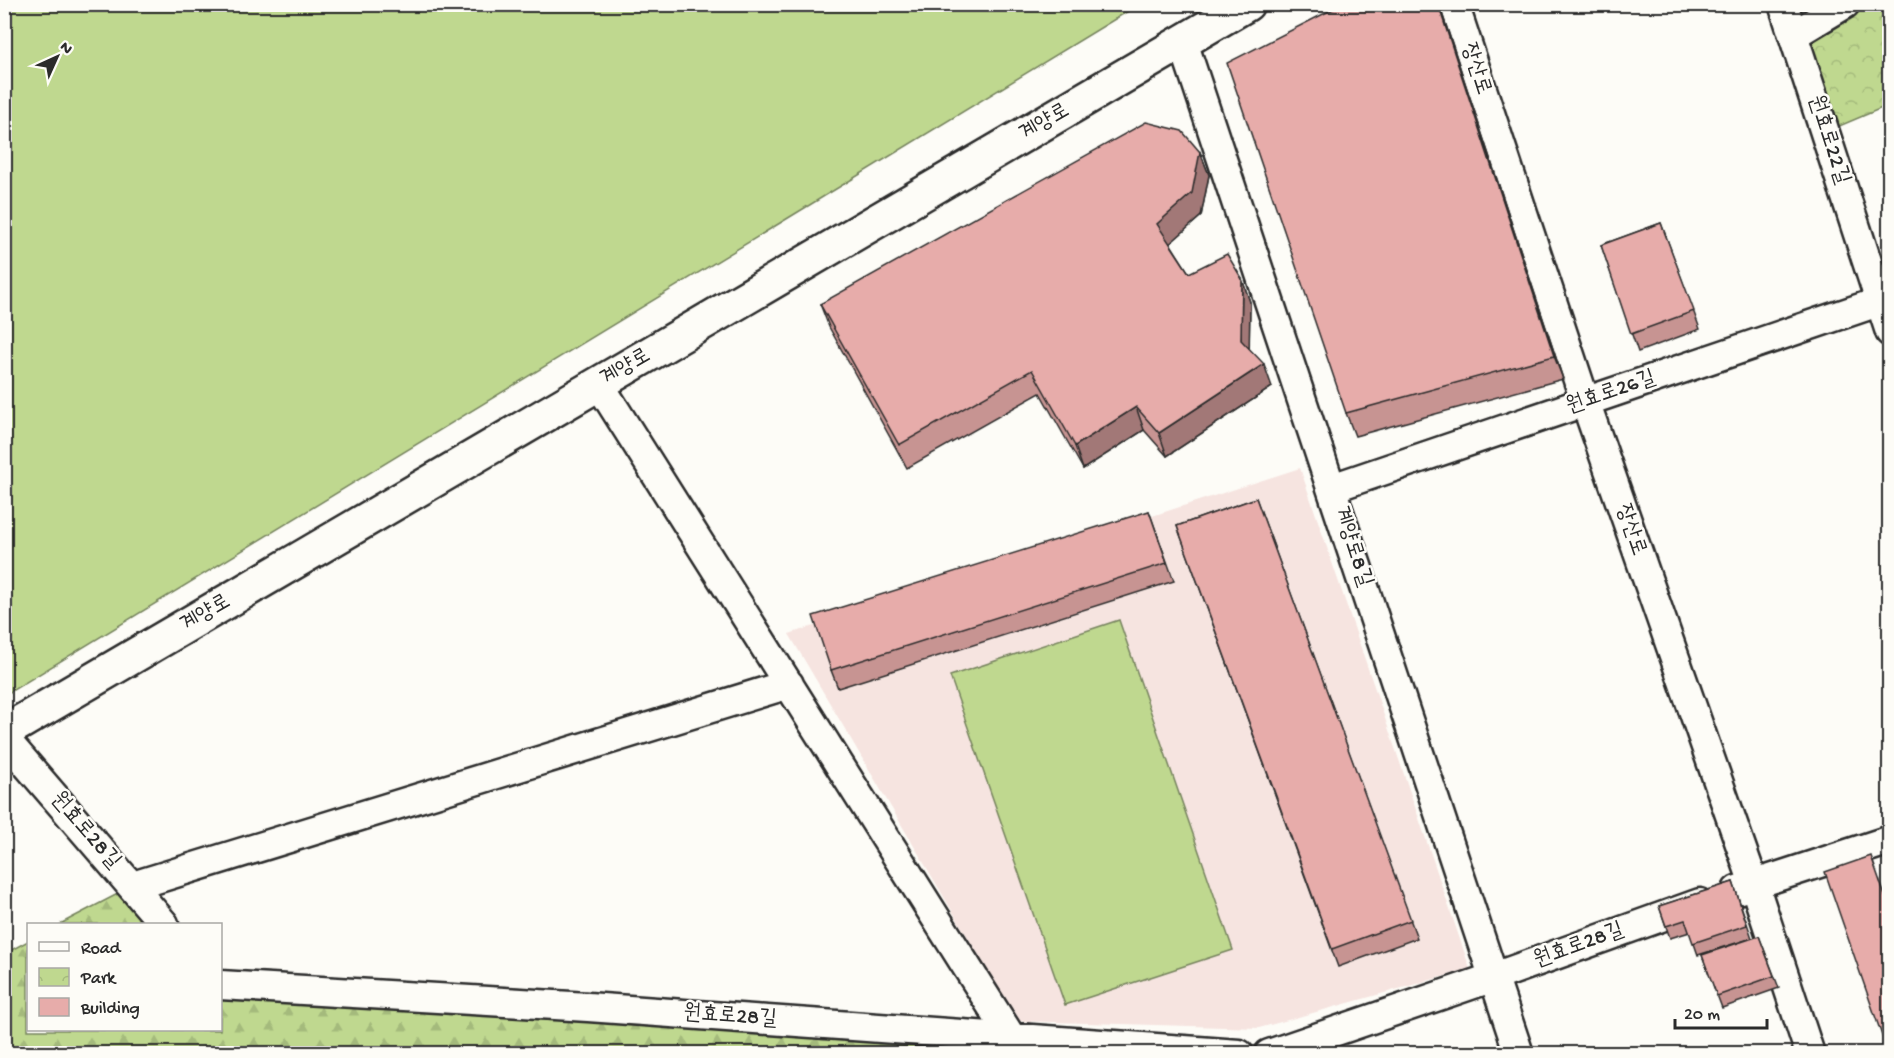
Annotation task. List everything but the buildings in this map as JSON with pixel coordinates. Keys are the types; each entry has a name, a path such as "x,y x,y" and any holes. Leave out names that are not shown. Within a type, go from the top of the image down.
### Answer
{"street":[{"name":"계양로","path":"4,732 1247,4"},
{"name":"장산로","path":"1454,4 1585,401 1754,884 1810,1053"},
{"name":"원효로22길","path":"1784,4 1885,300 1890,332"},
{"path":"1795,34 1845,4"},
{"name":"계양로8길","path":"1183,42 1519,1053"},
{"name":"원효로26길","path":"1332,488 1885,300"},
{"path":"599,384 1011,1037"},
{"path":"133,886 789,684"},
{"name":"원효로28길","path":"4,738 163,923"},
{"name":"원효로28길","path":"1269,1053 1494,977 1754,884 1890,840"},
{"name":"원효로28길","path":"222,985 600,1007 1239,1053"}],"shaded area":[{"path":"1300,468 1470,969 1259,1028 1017,1021 789,634"}],"green space":[{"path":"5,4 1138,4 1138,5 5,695"},
{"path":"1856,5 1889,5 1889,105 1830,130 1801,36"},
{"path":"1119,620 1233,950 1065,1005 950,676"},
{"path":"133,886 164,923 62,923"},
{"path":"27,942 27,1031 222,1031 222,985 1239,1053 5,1053 4,954"}]}
